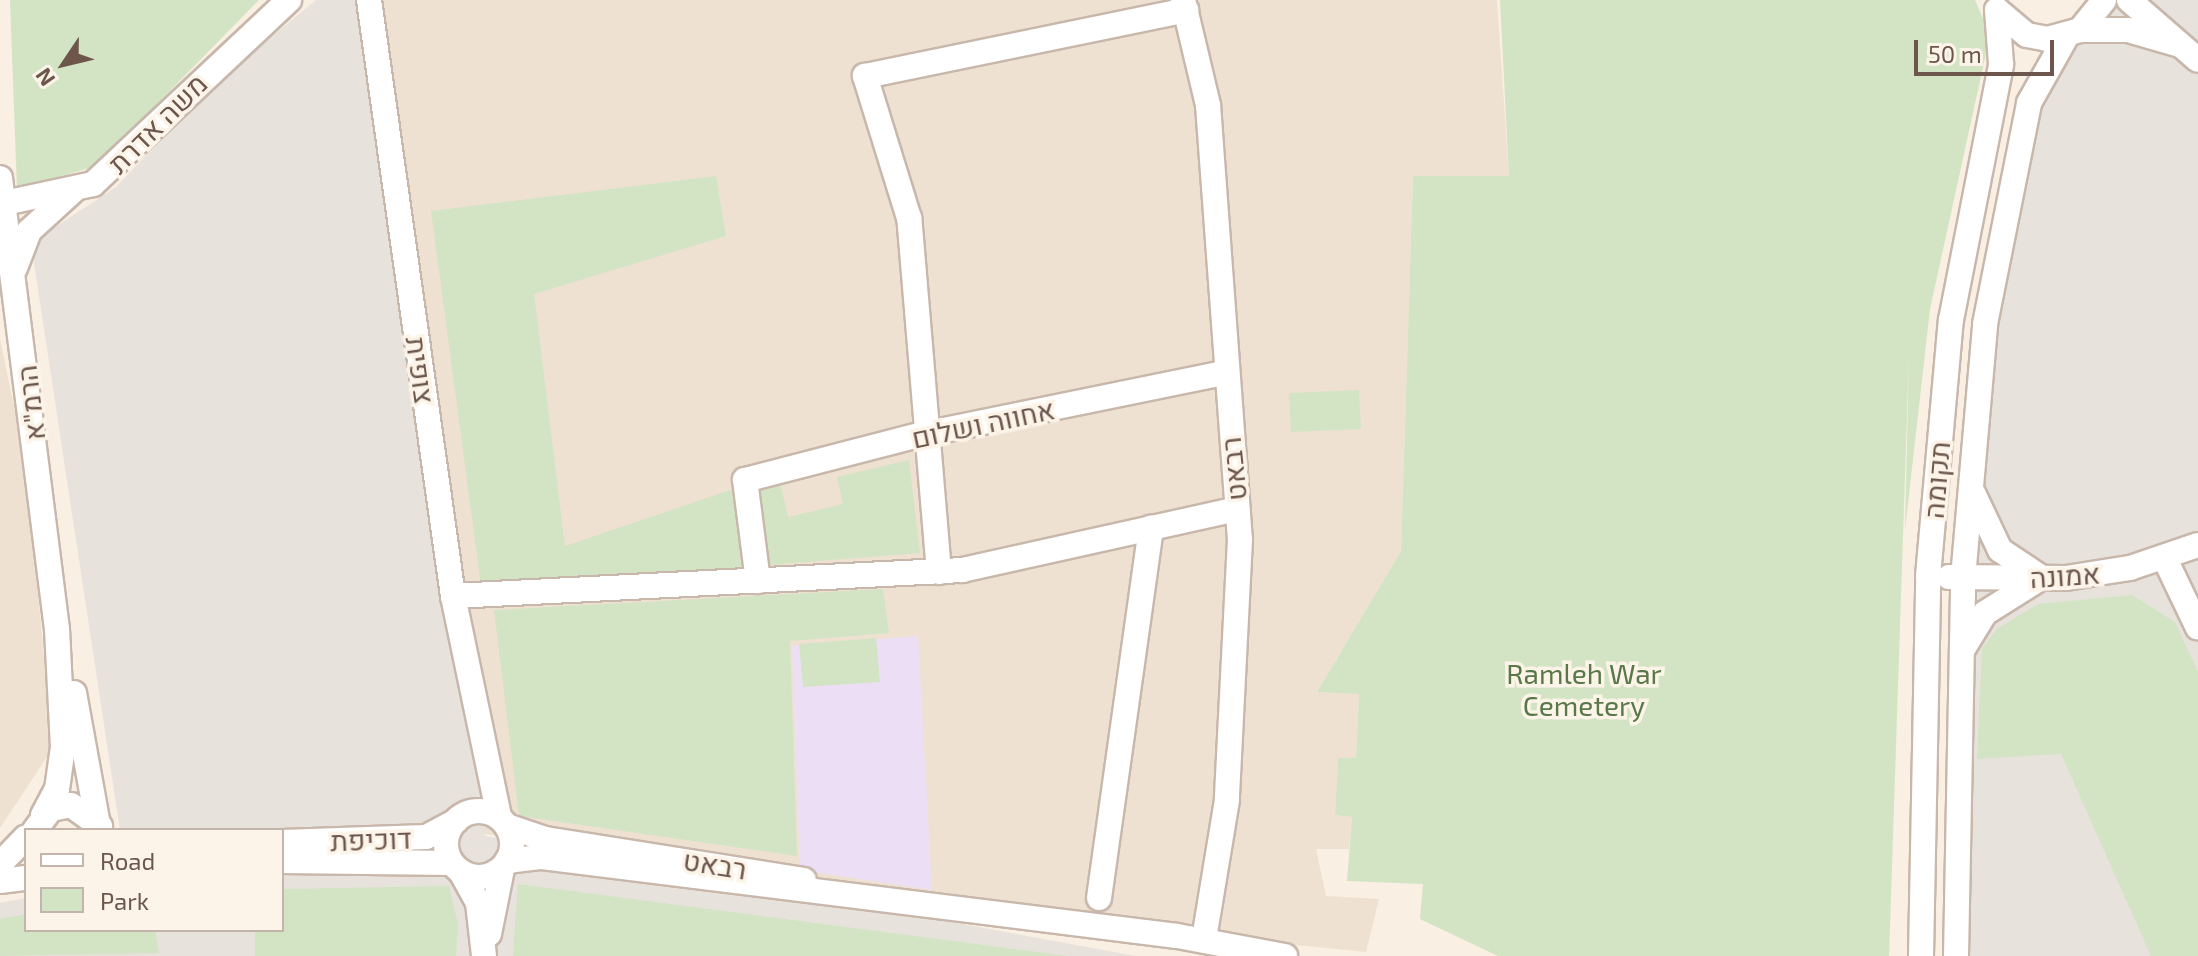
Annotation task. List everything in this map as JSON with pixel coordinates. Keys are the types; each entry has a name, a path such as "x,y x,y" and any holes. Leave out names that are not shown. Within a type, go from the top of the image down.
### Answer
{"street":[{"name":"משה אדרת","path":"2,204 74,191 119,163 289,0"},
{"name":"צופית","path":"369,0 453,596 478,739 503,822"},
{"name":"תקומה","path":"1956,956 1963,578 1985,324 2006,203 2029,103 2073,34 2104,0"},
{"path":"2129,0 2189,52"},
{"path":"939,572 909,218 865,76 1185,5"},
{"name":"רבאט","path":"1185,5 1208,105 1223,373 1237,509 1227,800 1204,939"},
{"path":"1995,5 2027,35 2128,30 2189,52"},
{"name":"תקומה","path":"1921,956 1928,576 1951,320 2001,64 1995,5"},
{"name":"הרמ\"א","path":"0,178 57,629 62,759 34,827"},
{"path":"14,274 29,231 74,191"},
{"name":"אחווה ושלום","path":"758,581 745,480 928,433 1223,373"},
{"path":"1970,486 2000,550 2045,578"},
{"path":"453,596 939,572 1237,509"},
{"path":"1099,898 1151,528"},
{"name":"אמונה","path":"1928,576 2045,578 2165,559 2198,545"},
{"path":"2165,559 2198,628"},
{"path":"1961,655 1985,613 2013,590 2045,578"},
{"name":"הרמ\"א","path":"57,629 101,827"},
{"name":"צופית","path":"460,817 479,769 478,739"},
{"path":"34,827 71,805 101,827"},
{"path":"460,817 503,822 505,865 484,956 478,903 457,867 447,837 460,817"},
{"name":"דוכיפת","path":"284,842 426,837 460,817"},
{"name":"רבאט","path":"503,822 545,839 924,904"},
{"name":"הרמ\"א","path":"0,864 24,838"},
{"name":"רבאט","path":"505,865 542,857 1204,939 1285,956"},
{"name":"דוכיפת","path":"284,861 457,867"},
{"path":"457,867 486,877 505,865"},
{"path":"0,881 24,878"}],"shaded area":[{"path":"316,0 367,0 485,836 1136,956 0,956 0,903 24,898 24,932 284,932 284,828 120,828 31,243 116,187 217,82"},
{"path":"360,0 1497,0 1509,176 1413,176 1401,551 1317,692 1359,693 1356,758 1338,758 1335,815 1352,817 1349,849 1316,849 1326,896 1379,899 1366,952 1169,932 478,833"},
{"path":"2108,0 2198,0 2198,956 1962,956 1962,767 1988,343 2041,86"},
{"path":"0,339 25,460 53,748 0,828"},
{"path":"918,636 932,890 800,870 792,646"}],"green space":[{"path":"10,0 259,0 96,166 17,189"},
{"name":"Ramleh War Cemetery","path":"1500,0 1975,0 1990,35 1930,309 1905,530 1909,355 1889,956 1498,956 1420,919 1423,884 1347,881 1352,817 1335,815 1338,758 1356,758 1359,694 1317,692 1401,551 1413,176 1509,176"},
{"path":"716,176 726,236 534,294 565,546 733,489 742,568 481,586 431,211"},
{"path":"1359,390 1361,429 1291,432 1289,393"},
{"path":"909,460 920,553 768,565 760,490 780,482 788,517 843,504 837,477"},
{"path":"883,589 889,633 790,641 797,856 519,816 494,610"},
{"path":"2132,595 2175,622 2198,672 2198,956 2151,956 2061,754 1977,759 1982,648 1998,628 2038,604"},
{"path":"876,638 880,682 803,687 799,644"},
{"path":"518,884 1068,956 513,956"},
{"path":"449,886 458,924 456,956 255,956 255,932 284,932 284,889"},
{"path":"24,914 24,932 155,932 159,953 0,956 0,919"}]}
